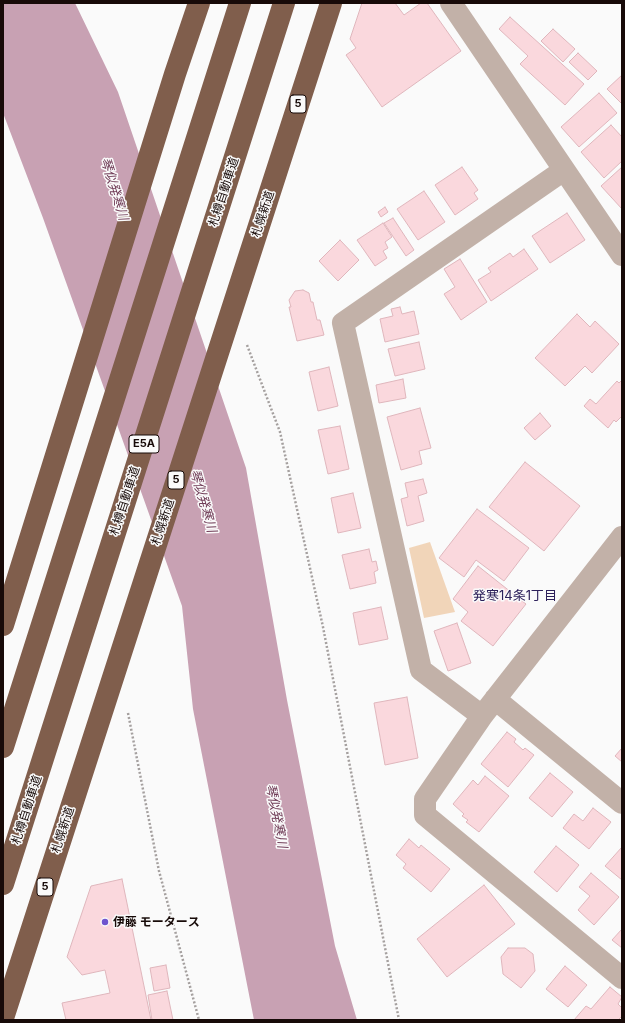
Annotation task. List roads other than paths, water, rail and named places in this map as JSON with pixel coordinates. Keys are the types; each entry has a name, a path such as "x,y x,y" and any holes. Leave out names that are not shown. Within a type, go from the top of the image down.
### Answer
{"highway":[{"path":"3,625 175,74 199,3"},
{"path":"3,747 240,3"},
{"name":"札樽自動車道","path":"3,884 284,3"},
{"name":"札幌新道","path":"3,1018 331,3"}],"street":[{"path":"451,3 564,170 618,241"},
{"path":"482,716 421,670 343,323 564,170"},
{"path":"622,538 482,716 425,799 425,815 622,978"},
{"path":"496,699 622,803"}],"water":[{"name":"琴似発寒川","path":"3,3 75,3 118,92 246,468 287,700 335,946 357,1020 254,1020 193,709 182,606 43,218 3,113"}],"place":[{"name":"伊藤 モータース","path":"105,922"}],"district":[{"name":"発寒14条1丁目","path":"515,596"}]}
